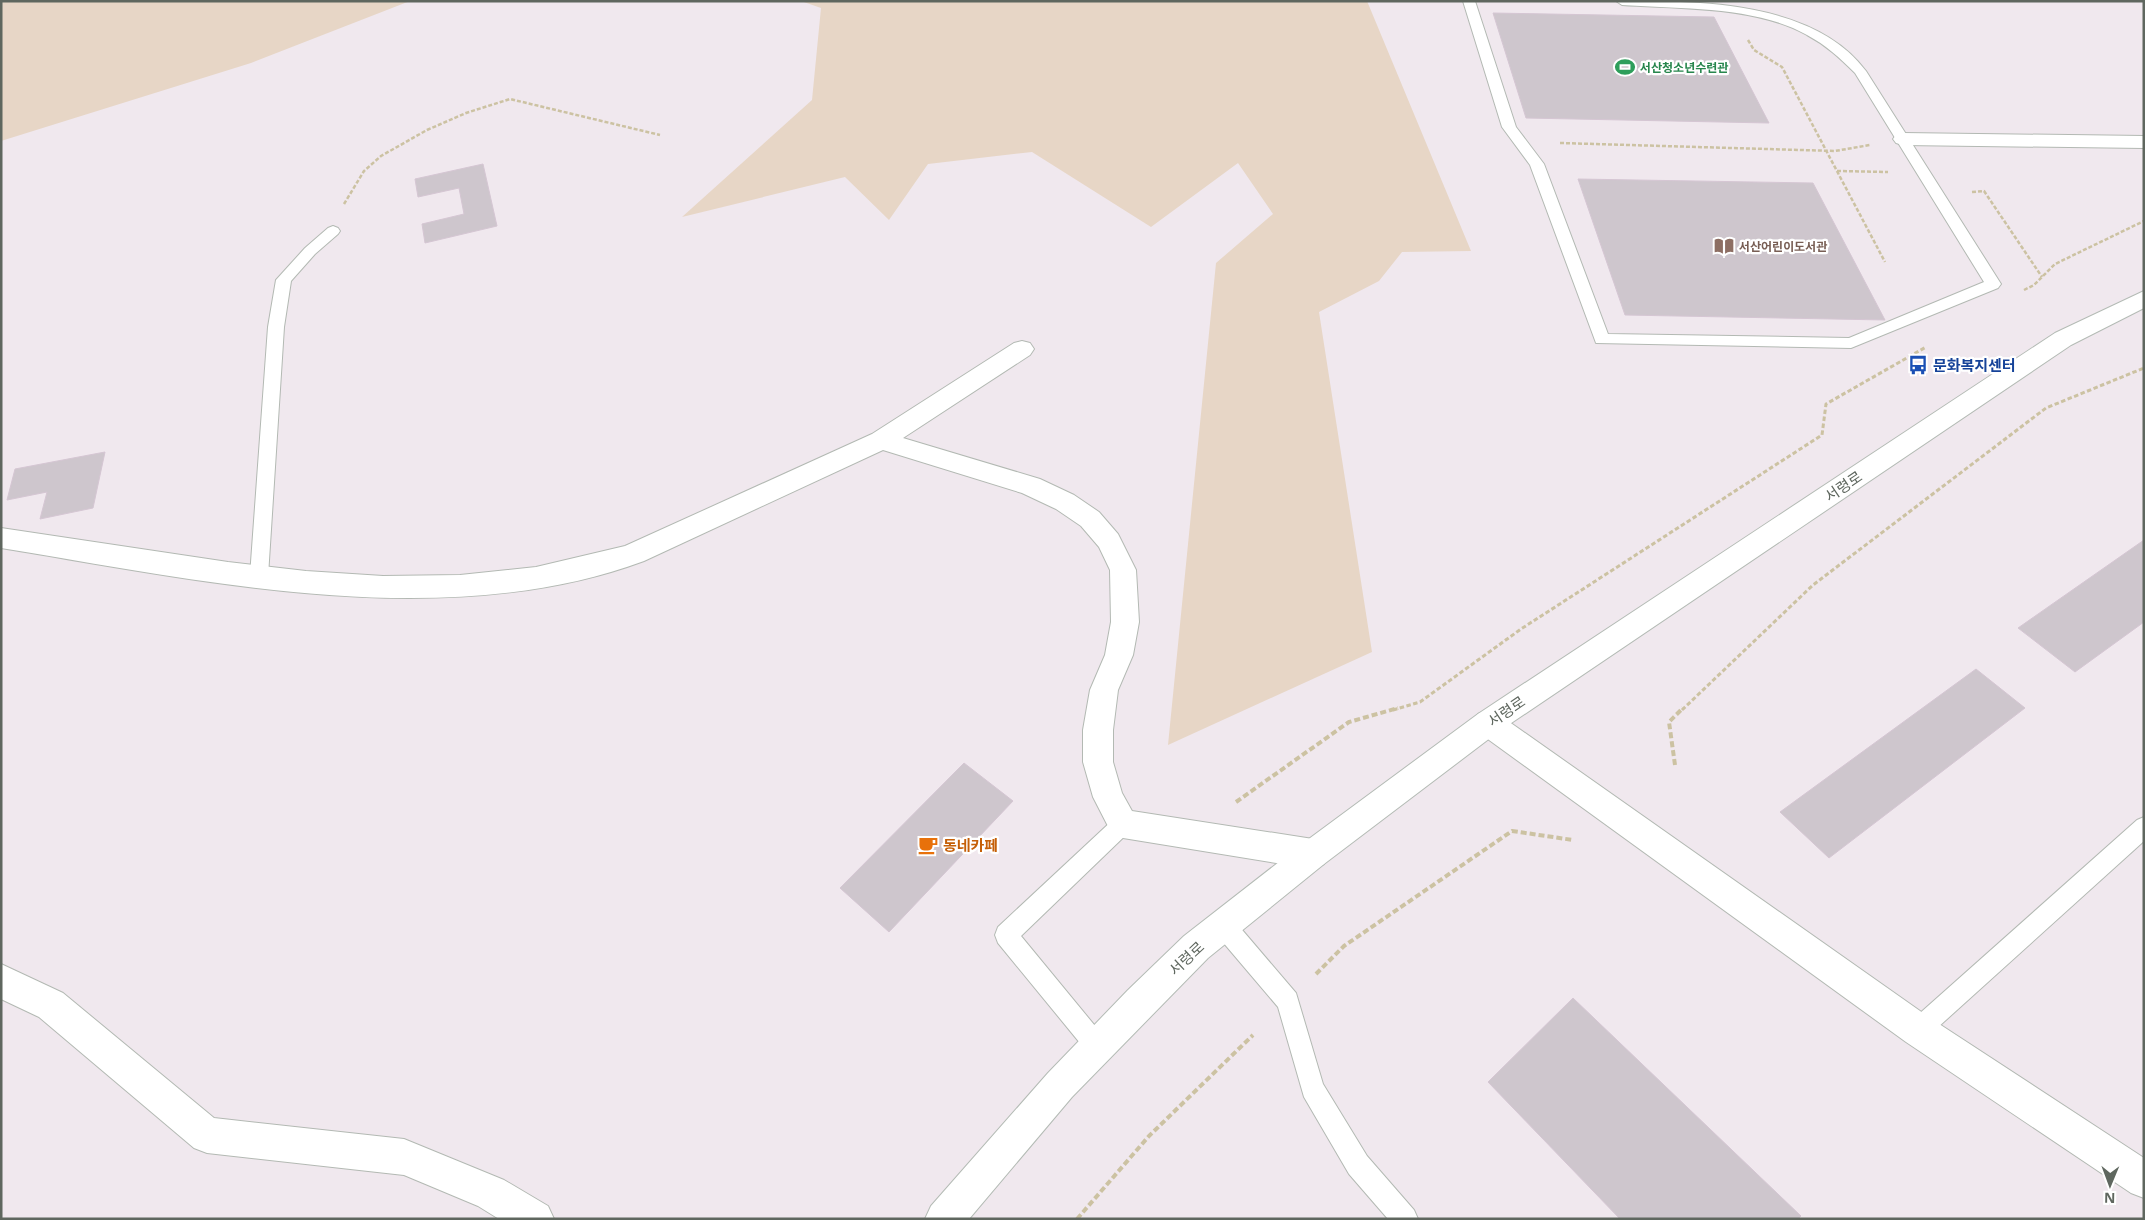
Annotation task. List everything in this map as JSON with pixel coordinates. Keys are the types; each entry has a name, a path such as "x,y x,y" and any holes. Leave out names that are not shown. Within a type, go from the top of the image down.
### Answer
{"street":[{"path":"1903,140 2144,142"},
{"name":"서령로","path":"944,1219 1060,1084 1140,1002 1196,948 1313,854 1488,723 2063,339 2144,298"},
{"path":"1,538 259,576 364,586 415,588 466,586 558,574 611,562 656,544 881,440 1022,349"},
{"path":"881,440 991,473 1048,494 1090,519 1109,542 1123,570 1125,622 1119,655 1104,690 1098,730 1098,762 1108,797 1122,824 1313,854"},
{"path":"1488,723 1918,1030 2144,1180"},
{"path":"1,981 51,1005 207,1135 404,1157 491,1193 535,1219"}],"lane":[{"path":"1469,1 1509,127 1538,164 1602,339 1851,343 1993,284 1854,63 1839,47 1809,28 1769,13 1733,6 1622,1"},
{"path":"259,576 276,328 284,280 310,251 334,231"},
{"path":"1097,1046 1006,935 1122,824"},
{"path":"1918,1030 2144,827"},
{"path":"1224,926 1288,1001 1312,1089 1358,1165 1405,1219"}],"path":[{"path":"1745,34 1754,50 1782,67 1885,262"},
{"path":"334,231 348,194 364,171 381,156 427,130 466,113 510,99 660,136"},
{"path":"1520,142 1834,151 1903,140"},
{"path":"1837,171 1892,172"},
{"path":"1966,192 1984,191 2042,277"},
{"path":"2016,295 2034,285 2055,264 2144,221"},
{"path":"1231,806 1349,722 1420,702 1521,629 1822,435 1826,404 1930,345"},
{"path":"1675,765 1669,722 1813,585 2046,408 2144,368"},
{"path":"1316,974 1344,946 1512,831 1573,840"},
{"path":"1077,1219 1149,1136 1254,1035"}],"shaded area":[{"path":"1,1 410,1 251,63 1,141"},
{"path":"801,1 1367,1 1471,251 1402,252 1379,281 1319,312 1372,652 1168,745 1216,263 1273,214 1238,163 1151,227 1032,152 928,164 889,220 845,177 682,217 812,100 821,8"}],"building":[{"name":"서산청소년수련관","path":"1493,13 1714,17 1769,123 1526,118"},
{"path":"483,164 497,226 425,243 422,224 464,214 459,188 418,197 415,179"},
{"path":"1578,179 1813,183 1885,320 1625,315"},
{"path":"105,452 93,508 40,519 47,492 7,500 15,469"},
{"path":"2144,540 2144,622 2075,672 2018,628"},
{"path":"1976,669 2025,708 1829,858 1780,812"},
{"name":"동네카페","path":"964,763 1013,801 889,932 840,888"},
{"path":"1573,998 1801,1216 1798,1219 1620,1219 1488,1082"}],"place":[{"name":"서산청소년수련관","path":"1625,67"},
{"name":"서산어린이도서관","path":"1724,246"},
{"name":"문화복지센터","path":"1918,365"},
{"name":"동네카페","path":"928,845"}]}
